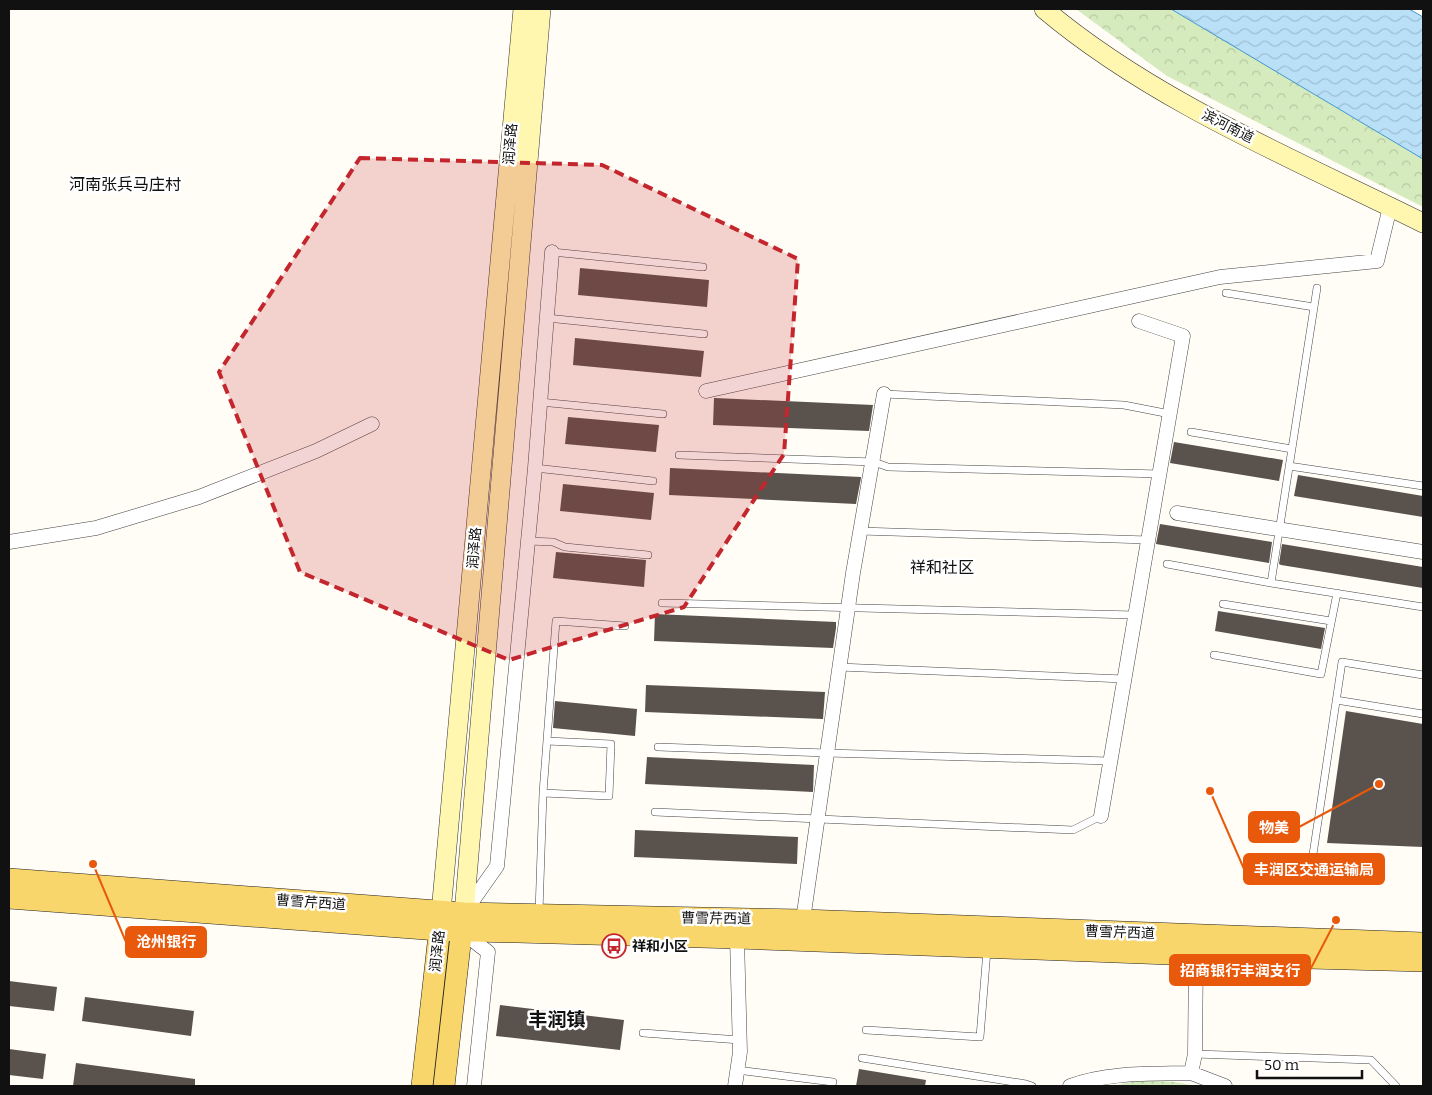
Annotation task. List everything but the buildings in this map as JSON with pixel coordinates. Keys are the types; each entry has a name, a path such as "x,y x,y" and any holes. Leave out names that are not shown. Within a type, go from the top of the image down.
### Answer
{"main road":[{"name":"润泽路","path":"422,1086 440,921 523,9"},
{"name":"润泽路","path":"444,1086 462,922 541,9"},
{"name":"滨河南道","path":"1044,9 1061,23 1135,74 1216,121 1423,223"},
{"name":"曹雪芹西道","path":"9,879 440,921"},
{"name":"曹雪芹西道","path":"9,898 737,938 1196,955 1423,961"},
{"name":"曹雪芹西道","path":"462,922 539,914 803,920 1423,942"}],"street":[{"path":"706,391 1220,277 1377,261 1390,207"},
{"path":"474,1086 488,952 462,922 497,866 535,468 552,252"},
{"path":"1101,816 1183,336 1139,321"},
{"path":"803,920 848,607 884,394"},
{"path":"9,542 96,528 199,497 316,451 372,424"},
{"path":"1177,513 1423,552"},
{"path":"735,1086 740,1052 737,938"},
{"path":"1191,1073 1195,1054 1196,955"},
{"path":"1070,1086 1089,1079 1143,1074 1191,1073 1225,1086"}],"lane":[{"path":"552,252 703,267"},
{"path":"1271,583 1316,288"},
{"path":"1226,293 1314,307"},
{"path":"547,318 704,334"},
{"path":"884,394 1124,405 1170,414"},
{"path":"540,402 663,414"},
{"path":"1191,432 1292,449"},
{"path":"679,455 874,462 888,467 1160,474"},
{"path":"1289,466 1423,486"},
{"path":"535,468 652,481"},
{"path":"860,532 1148,540"},
{"path":"528,541 553,542 565,547 648,555"},
{"path":"1167,564 1271,583 1423,607"},
{"path":"1214,655 1321,674 1337,594"},
{"path":"662,603 1135,615"},
{"path":"1223,604 1331,621"},
{"path":"539,914 543,793 556,621 624,626"},
{"path":"1312,861 1342,662 1423,674"},
{"path":"840,667 1124,679"},
{"path":"1336,700 1423,714"},
{"path":"543,793 609,796 612,744 547,741"},
{"path":"658,747 1109,761"},
{"path":"655,812 1073,830 1101,816"},
{"path":"866,1030 980,1037 988,947"},
{"path":"643,1033 740,1040"},
{"path":"1195,1054 1371,1060 1396,1086"},
{"path":"862,1058 1032,1086"},
{"path":"737,1070 834,1082"}],"highlighted area":[{"path":"360,158 602,165 798,259 784,454 684,607 509,660 300,572 219,372"}],"green space":[{"path":"1076,9 1171,9 1423,159 1423,207 1167,76"},
{"path":"1141,1080 1175,1082 1196,1086 1112,1086"}],"water":[{"path":"1171,9 1409,9 1423,17 1423,159"}],"place":[{"name":"物美","path":"1379,784"},
{"name":"丰润区交通运输局","path":"1210,791"},
{"name":"沧州银行","path":"93,864"},
{"name":"招商银行丰润支行","path":"1336,920"},
{"name":"祥和小区","path":"614,946"}],"district":[{"name":"河南张兵马庄村","path":"125,184"},
{"name":"祥和社区","path":"942,567"},
{"name":"丰润镇","path":"557,1019"}]}
